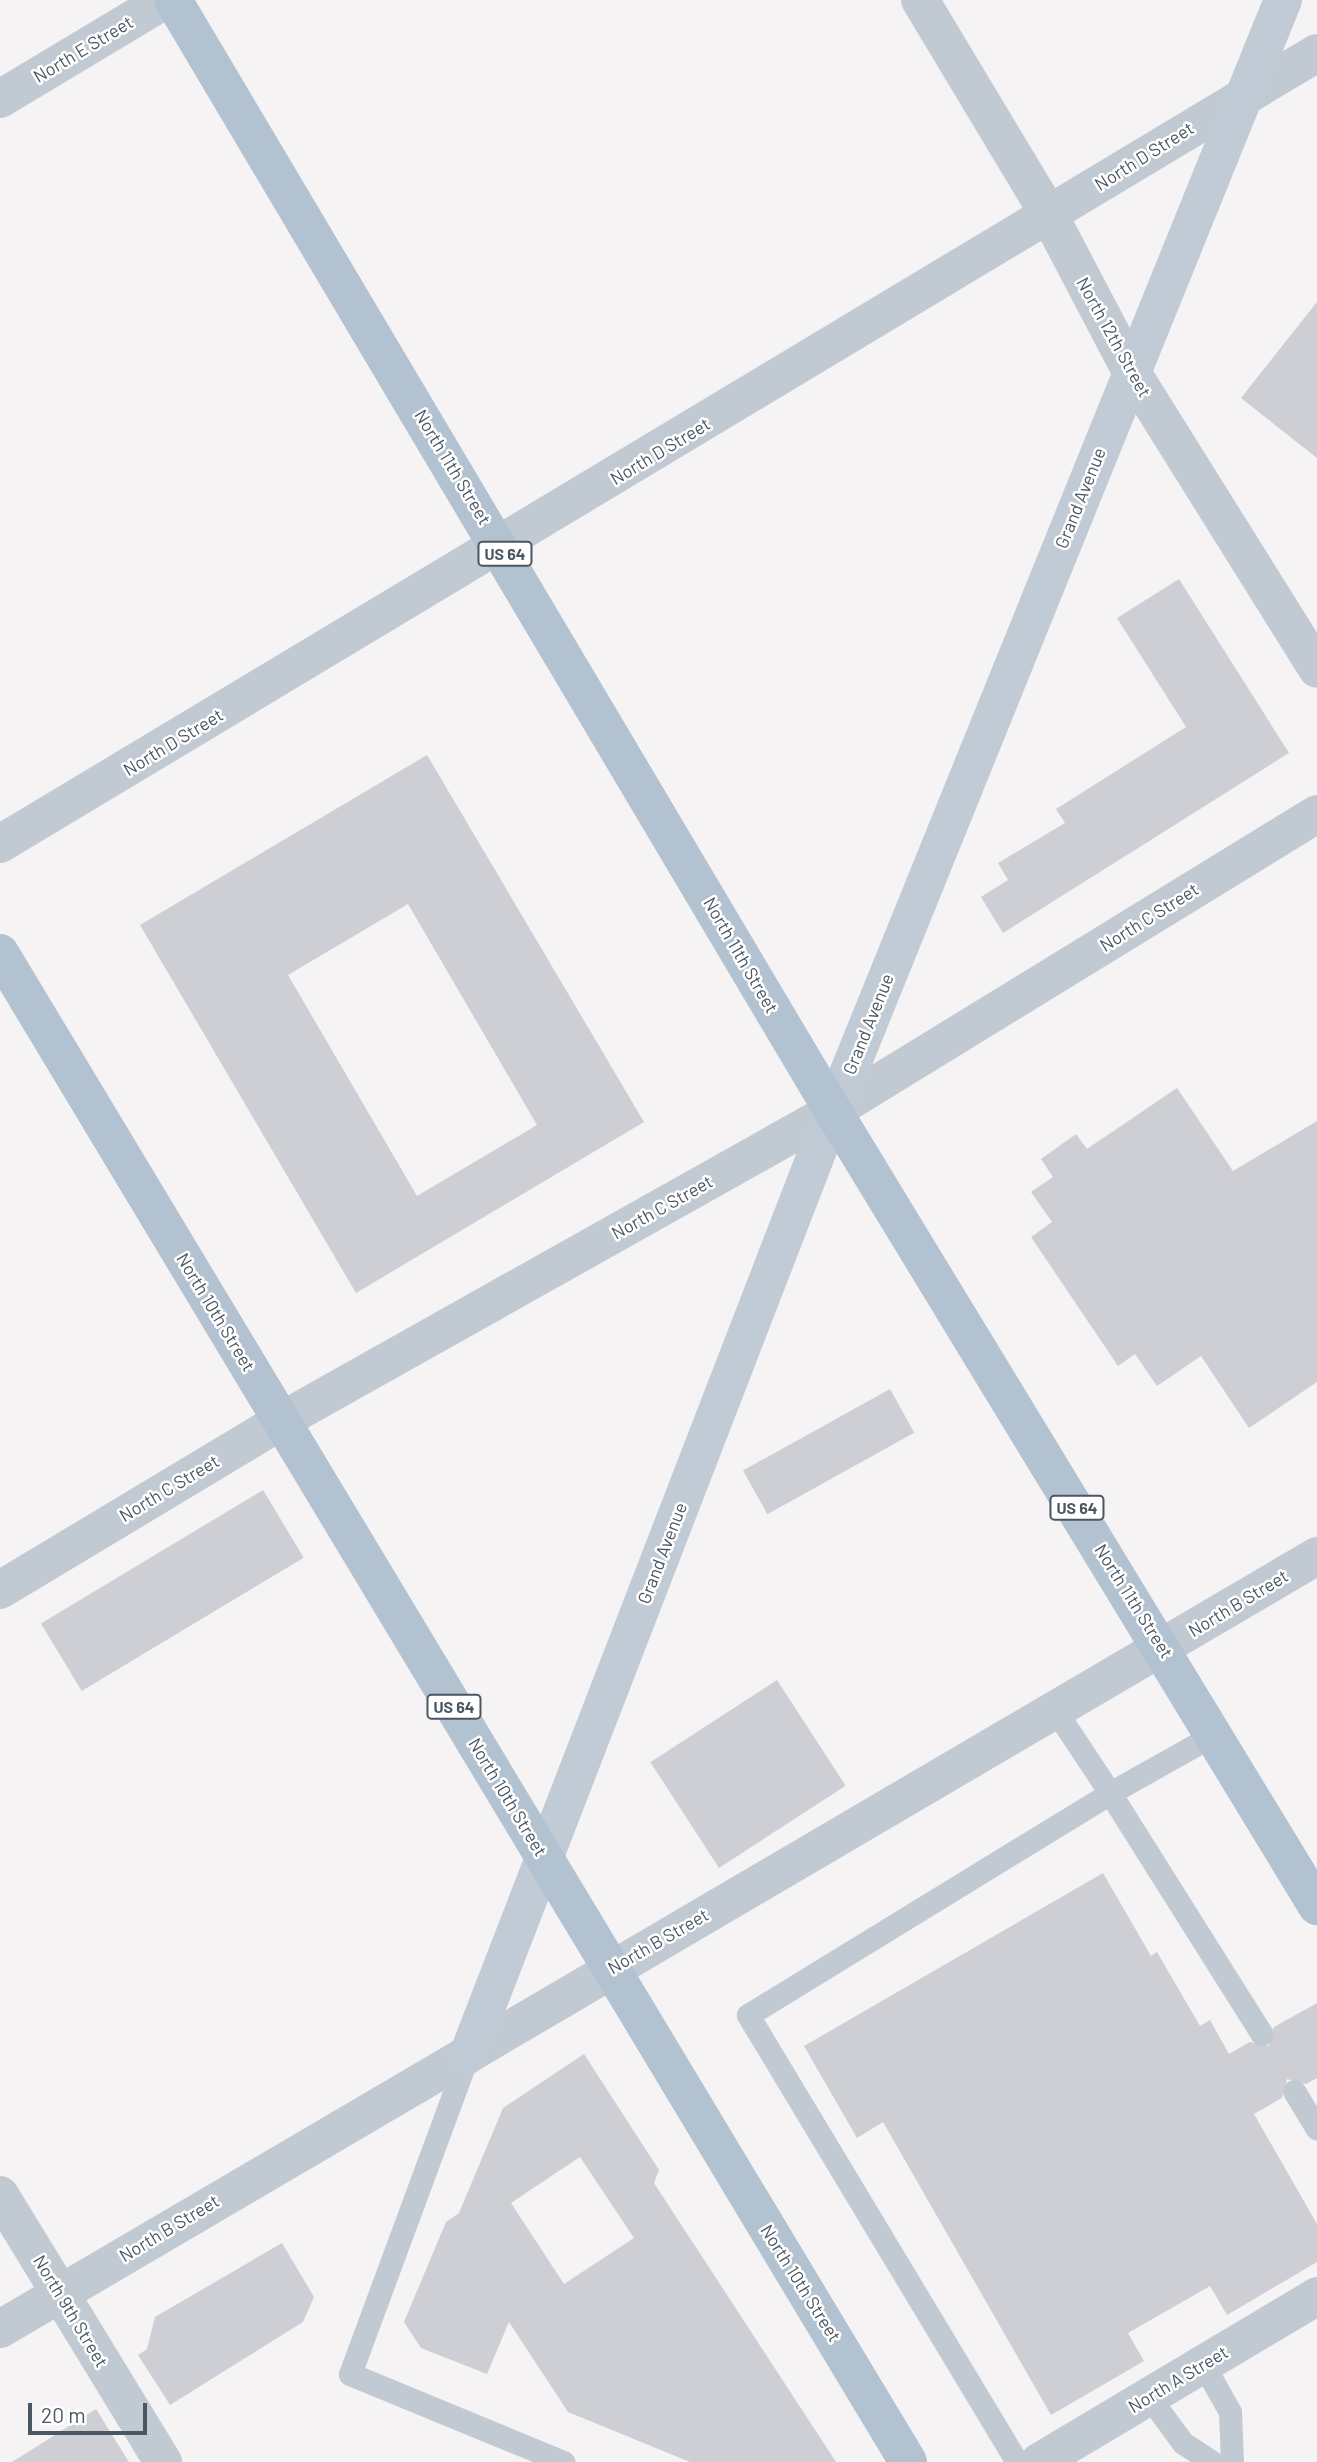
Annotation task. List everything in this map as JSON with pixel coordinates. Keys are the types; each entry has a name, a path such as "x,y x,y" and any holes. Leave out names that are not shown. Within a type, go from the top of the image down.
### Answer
{"main road":[{"name":"North 11th Street","path":"173,0 501,547 833,1111 1163,1647 1317,1906"},
{"name":"Grand Avenue","path":"468,2055 833,1111 1283,0"},
{"name":"North 10th Street","path":"0,953 908,2462"}],"street":[{"name":"North E Street","path":"0,99 165,0"},
{"name":"North 12th Street","path":"920,0 1049,215 1131,371 1317,669"},
{"name":"North D Street","path":"0,845 501,547 1245,93 1317,53"},
{"name":"North C Street","path":"0,1590 281,1421 833,1111 1317,814"},
{"name":"North B Street","path":"0,2329 1317,1556"},
{"name":"North 9th Street","path":"0,2195 163,2462"},
{"name":"North A Street","path":"1039,2462 1317,2297"}],"lane":[{"path":"1055,1710 1262,2035"},
{"path":"1017,2462 748,2015 1110,1793 1215,1734"},
{"path":"468,2055 350,2374 564,2462"},
{"path":"1294,2091 1317,2129"},
{"path":"1203,2364 1230,2412 1232,2462"},
{"path":"1149,2397 1183,2444 1212,2462"}],"building":[{"path":"1317,302 1317,458 1241,398"},
{"path":"1179,579 1289,753 1003,933 981,897 1008,880 998,863 1065,823 1056,809 1186,727 1117,618"},
{"path":"427,755 644,1122 356,1293 140,925","holes":["408,904 537,1125 417,1196 288,975"]},
{"path":"1177,1088 1233,1171 1317,1121 1317,1382 1249,1428 1201,1356 1157,1386 1135,1354 1118,1366 1031,1237 1052,1222 1031,1192 1053,1177 1041,1159 1076,1134 1087,1149"},
{"path":"890,1389 914,1433 767,1514 743,1470"},
{"path":"263,1490 304,1558 82,1691 41,1623"},
{"path":"777,1680 846,1786 719,1868 650,1762"},
{"path":"1103,1873 1151,1956 1157,1952 1200,2026 1210,2020 1229,2054 1250,2042 1269,2046 1274,2027 1317,2003 1317,2078 1306,2084 1287,2079 1282,2098 1254,2114 1317,2224 1317,2262 1227,2315 1210,2286 1128,2333 1144,2361 1051,2415 883,2122 857,2138 804,2046"},
{"path":"584,2054 659,2170 654,2183 836,2462 690,2462 568,2412 509,2322 487,2374 421,2348 404,2322 446,2222 459,2213 503,2108","holes":["580,2157 634,2238 564,2284 511,2203"]},
{"path":"282,2243 314,2297 303,2322 170,2405 138,2355 147,2349 155,2317"},
{"path":"96,2409 129,2462 12,2462"}]}
